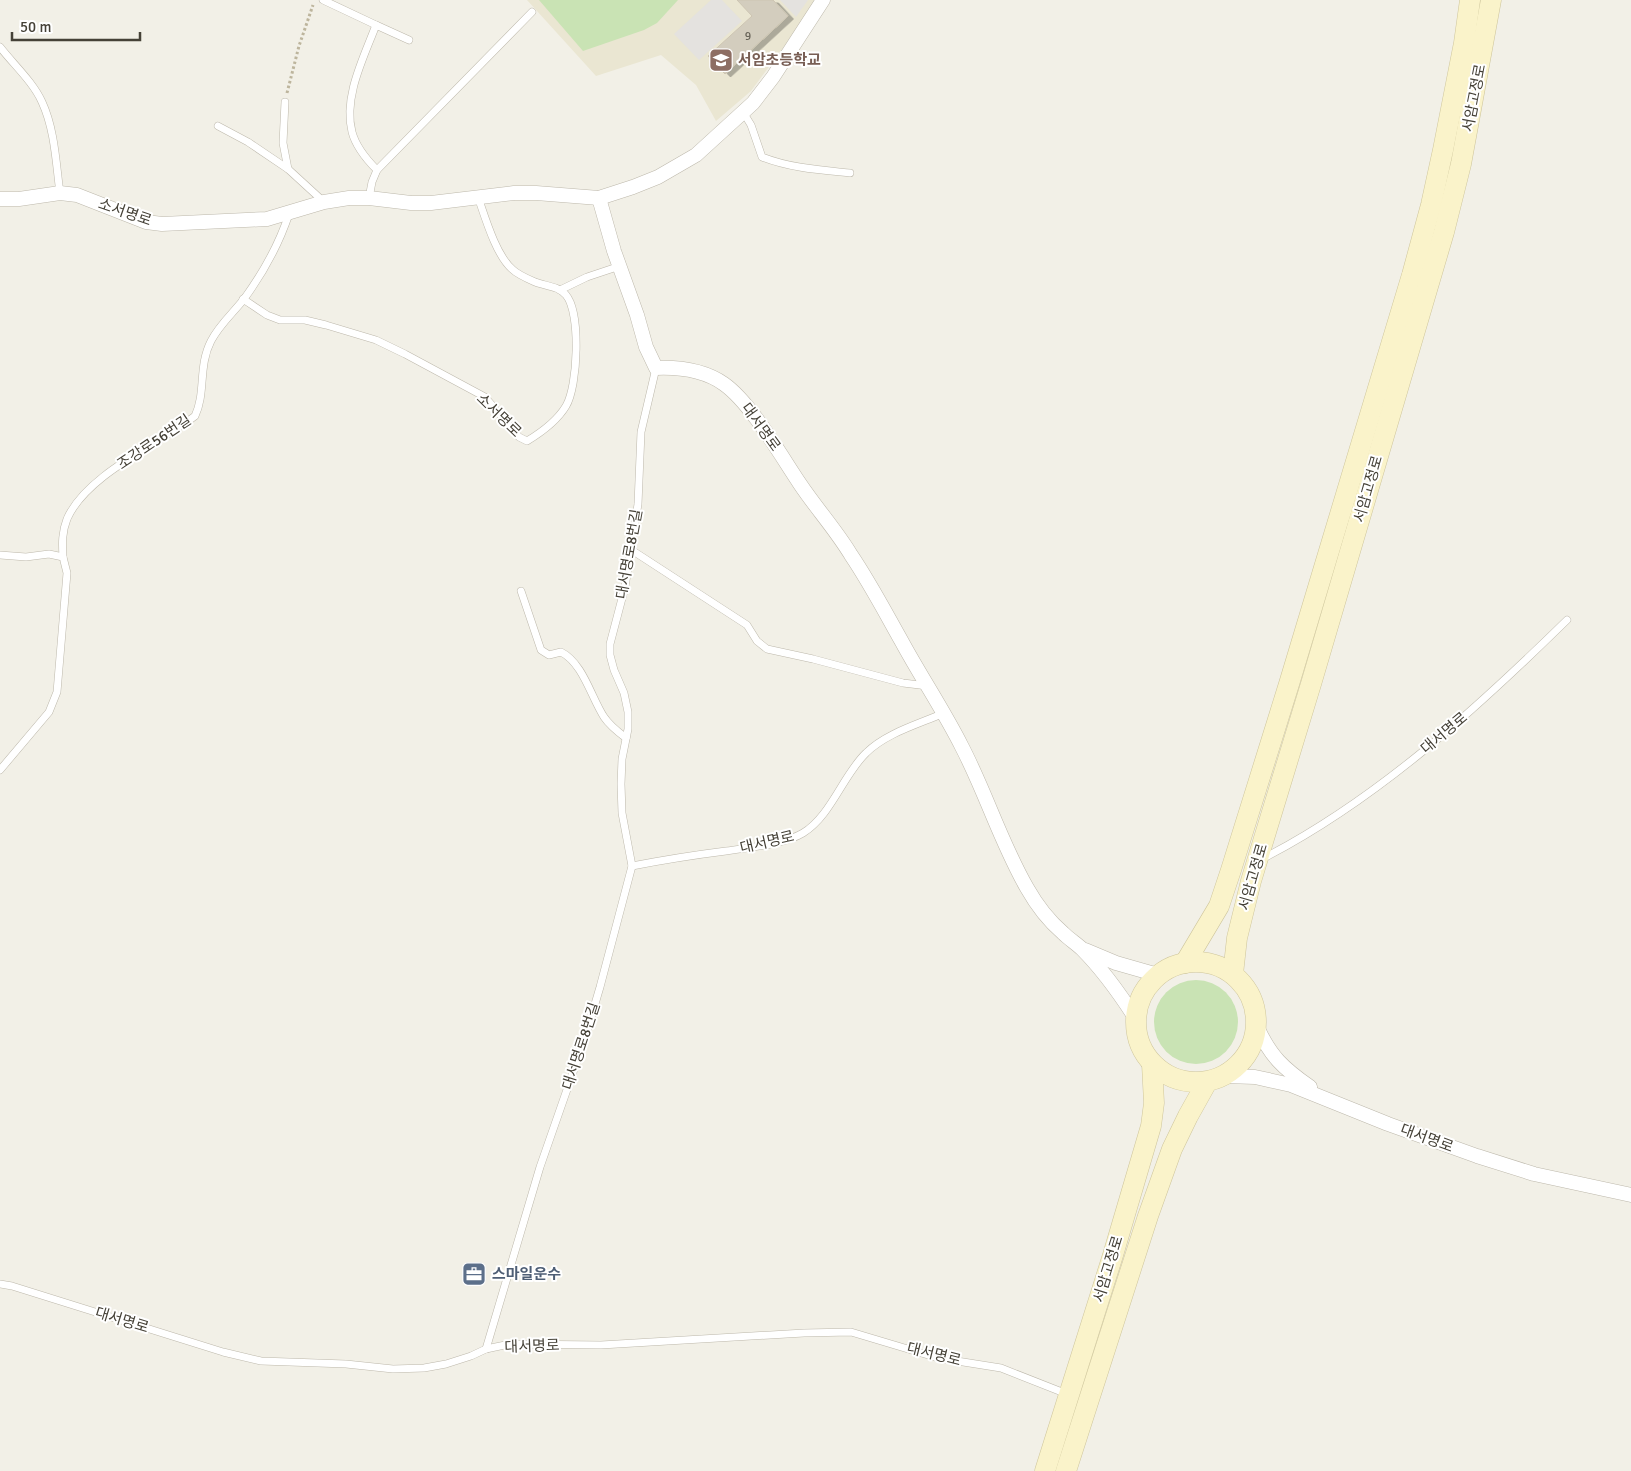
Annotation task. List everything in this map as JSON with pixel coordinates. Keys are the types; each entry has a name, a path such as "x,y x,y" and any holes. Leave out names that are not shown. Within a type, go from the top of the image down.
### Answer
{"main road":[{"name":"서암고정로","path":"1185,963 1219,906 1231,870 1290,684 1401,313 1431,204 1464,43 1470,0"},
{"name":"서암고정로","path":"1233,974 1239,930 1257,861 1444,232 1461,164 1491,0"},
{"path":"1196,961 1216,964 1233,974 1247,989 1255,1007 1257,1027 1252,1047 1241,1064 1226,1076 1207,1082 1187,1082 1168,1076 1152,1064 1141,1048 1136,1028 1136,1019 1137,1008 1145,990 1158,974 1176,965 1196,961"},
{"name":"서암고정로","path":"1045,1471 1151,1126 1154,1104 1152,1064"},
{"name":"서암고정로","path":"1066,1471 1148,1216 1169,1157 1188,1116 1207,1082"}],"street":[{"name":"소서명로","path":"0,199 19,199 60,193 77,195 146,222 162,224 267,219 324,202 369,198 431,204 478,197 536,193 599,198 658,177 696,155 753,103 773,77 822,0"},
{"path":"599,198 646,347 656,368"},
{"name":"대서명로","path":"656,368 676,368 711,376 726,385 744,403 850,553 884,608 963,748 1016,868 1028,889 1040,907 1062,932 1082,949 1122,996 1136,1019"},
{"path":"1082,949 1116,963 1158,974"},
{"path":"1257,1027 1266,1047 1274,1057 1288,1071 1324,1098"},
{"name":"대서명로","path":"1226,1076 1255,1077 1291,1086 1485,1159 1534,1174 1631,1195"}],"lane":[{"path":"323,0 409,40"},
{"path":"369,198 372,182 377,170 532,12"},
{"path":"376,25 354,87 350,112 352,133 363,155 377,170"},
{"path":"0,48 28,81 42,102 49,121 60,193"},
{"path":"285,102 283,143 288,170"},
{"path":"743,112 751,125 762,157 773,162 850,173"},
{"path":"218,126 248,142 288,170 324,202"},
{"path":"478,197 502,257 512,269 534,281 560,290 587,277 620,266"},
{"name":"조강로56번길","path":"0,770 49,712 57,692 67,573 63,557 62,536 66,520 72,508 120,464 194,416 200,405 202,364 210,342 220,326 260,275 281,237 289,214"},
{"name":"소서명로","path":"243,299 267,315 280,320 305,320 326,325 376,340 405,354 484,397 504,417 519,437 527,441 553,422 566,405 573,387 576,328 570,303 566,295 560,290"},
{"name":"대서명로8번길","path":"486,1349 540,1168 600,987 632,866 622,813 621,784 628,712 624,693 614,670 610,649 613,629 625,587 638,504 641,432 656,368"},
{"path":"630,549 747,625 757,641 767,649 903,683 928,686"},
{"path":"0,555 26,557 48,554 63,557"},
{"path":"522,591 541,650 549,655 561,652 570,656 588,684 604,717 613,728 626,738"},
{"name":"대서명로","path":"1257,861 1309,833 1358,802 1478,704 1567,620"},
{"name":"대서명로","path":"632,866 755,846 790,838 802,833 812,826 824,812 854,766 867,751 899,732 944,713"},
{"name":"대서명로","path":"0,1284 12,1286 223,1352 261,1361 346,1364 393,1369 424,1368 446,1364 472,1356 486,1349 510,1344 600,1345 851,1332 938,1358 1001,1368 1069,1395"}],"path":[{"path":"285,102 292,68 315,0"}],"shaded area":[{"name":"서암초등학교","path":"527,0 815,0 794,33 751,91 716,121 696,85 661,55 596,76"},
{"path":"711,0 722,0 742,21 699,60 674,34"},
{"path":"780,0 808,0 796,17"}],"green space":[{"path":"539,0 678,0 657,23 644,30 583,51"},
{"path":"1188,980 1204,980 1220,987 1231,998 1238,1014 1235,1038 1226,1052 1220,1057 1204,1064 1188,1064 1172,1057 1161,1046 1154,1030 1154,1014 1161,998 1172,987"}],"building":[{"path":"737,0 773,0 788,16 725,74 708,56 752,16"}],"place":[{"name":"서암초등학교","path":"721,60"},
{"name":"스마일운수","path":"474,1274"}]}
